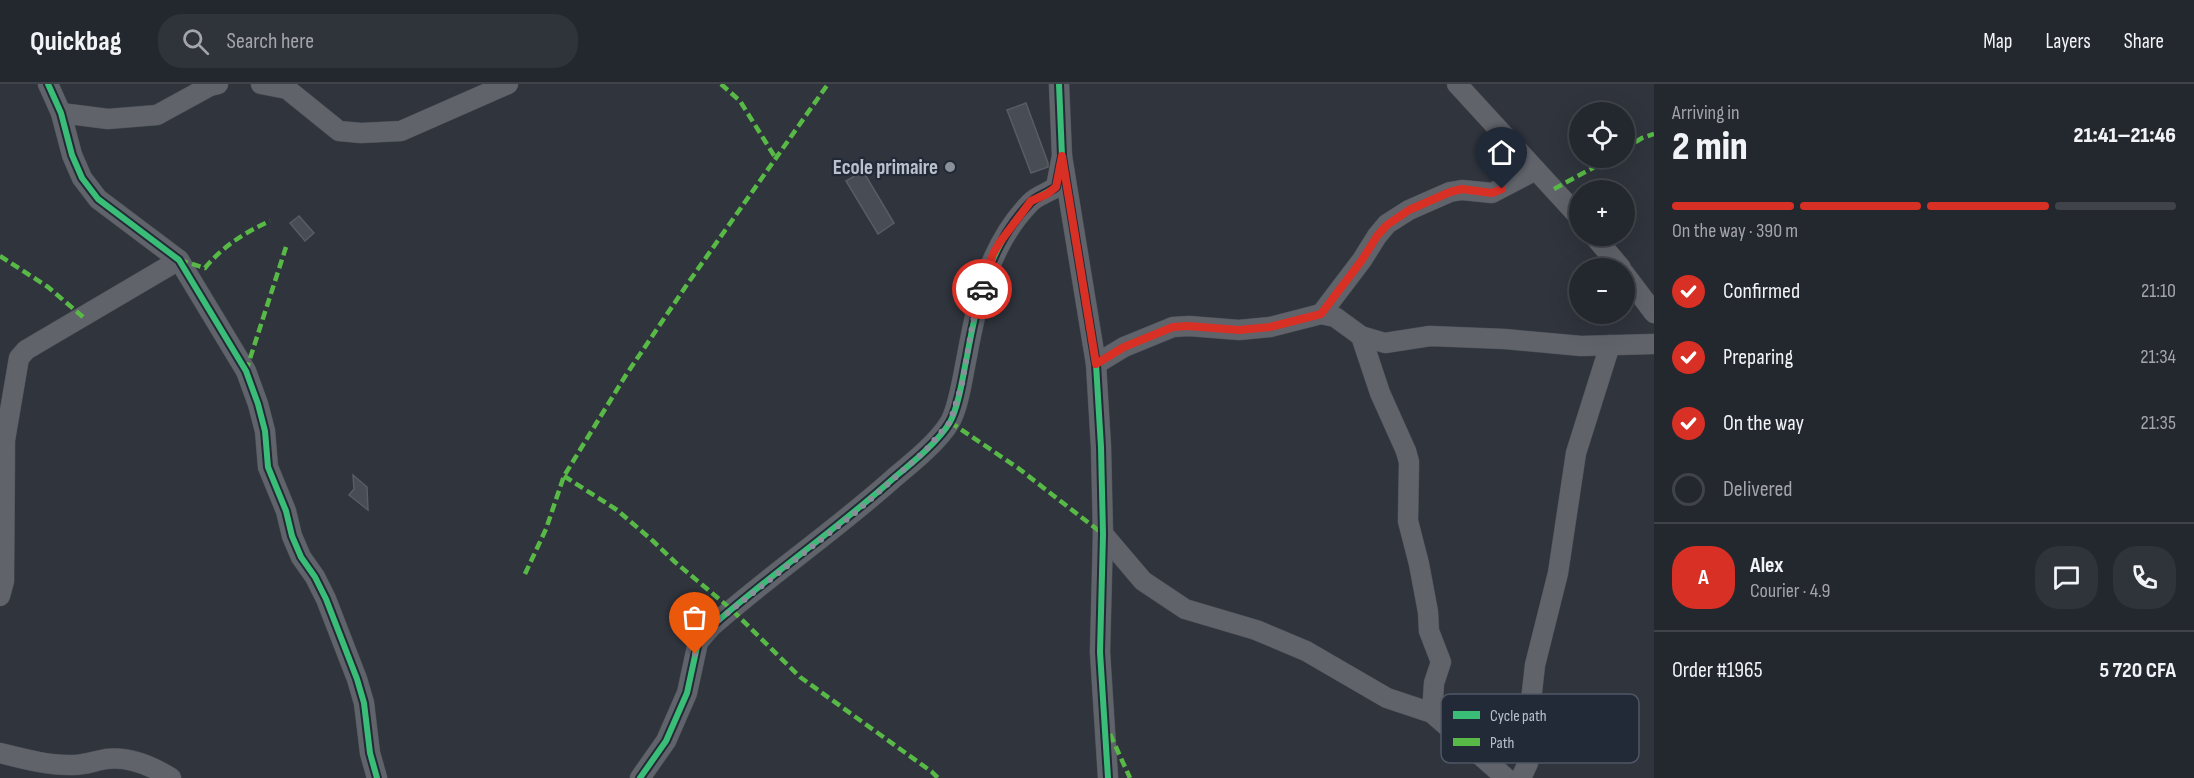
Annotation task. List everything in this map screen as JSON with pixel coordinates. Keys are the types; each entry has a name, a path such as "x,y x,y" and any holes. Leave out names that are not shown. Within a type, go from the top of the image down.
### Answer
{"street":[{"path":"48,84 61,114 72,155 82,178 98,199 179,260 246,371 265,430 268,467 286,511 292,536 301,557 326,598 357,679 364,704 370,753 377,778"},
{"path":"61,114 108,119 157,116 210,86 218,84"},
{"path":"261,84 285,87 339,131 361,133 401,131 508,84"},
{"path":"1059,84 1062,156 1096,364 1103,534 1100,652 1108,778"},
{"path":"1457,84 1569,206"},
{"path":"640,778 666,741 687,693 698,642 711,626 855,513 925,451 950,422 962,384 974,316 993,254 1031,201 1056,187 1062,156"},
{"path":"1321,314 1362,260 1377,236 1387,225 1409,210 1462,189 1492,193 1536,170"},
{"path":"1602,246 1613,258"},
{"path":"0,596 4,581 5,440 19,358 26,350 179,260"},
{"path":"1635,288 1654,313"},
{"path":"1096,364 1124,347 1173,327 1239,330 1270,327 1321,314 1335,317 1361,336 1386,343 1430,336 1450,336 1581,346 1654,344"},
{"path":"1361,336 1380,393 1409,462 1408,521 1419,564 1428,612 1429,631 1441,662 1434,683 1432,713"},
{"path":"1532,694 1535,665 1558,573 1576,453 1610,345"},
{"path":"1103,534 1143,581 1185,609 1256,630 1306,651 1387,698 1432,713 1441,721"},
{"path":"0,753 30,761 62,765 107,759 126,760 152,766 171,778"},
{"path":"1489,763 1506,778"},
{"path":"1521,778 1528,763"}],"building":[{"path":"1026,103 1048,163 1048,167 1031,173 1007,110"},
{"path":"863,171 894,223 878,234 846,181"},
{"path":"299,216 314,233 305,241 290,223"},
{"path":"353,475 367,487 368,510 349,495 354,489"}],"marked path":[{"path":"721,84 740,101 775,157"},
{"path":"525,574 546,529 564,476 626,375 828,84"},
{"path":"1635,142 1654,134"},
{"path":"1554,189 1593,168"},
{"path":"179,260 205,268 234,241 270,221"},
{"path":"246,371 286,247"},
{"path":"0,256 48,287 83,317"},
{"path":"950,422 1018,468 1103,534"},
{"path":"564,476 617,510 731,609 800,677 938,778"},
{"path":"1110,734 1130,778"}],"cycle path":[{"path":"48,84 61,113 72,155 82,178 98,199 179,260 246,371 265,431 268,467 286,511 292,536 301,557 315,577 326,599 357,679 364,703 370,753 377,778"},
{"path":"1059,84 1062,156 1096,364 1103,534 1100,652 1108,778"},
{"path":"640,778 666,741 687,693 698,642 712,626 757,588 827,534 925,451 950,422 956,408 975,315 995,255 1016,219 1030,203 1056,187 1062,156"}],"way so far":[{"path":"695,654 698,642 711,626 855,513 925,451 950,422 962,384 974,316 982,289"}],"place":[{"name":"Ecole primaire","path":"950,167"}],"route":[{"path":"982,289 993,254 1000,242 1031,201 1056,187 1062,156 1096,364 1124,347 1173,327 1239,330 1270,327 1321,314 1387,225 1409,210 1450,192 1462,189 1492,193 1502,189"}]}
